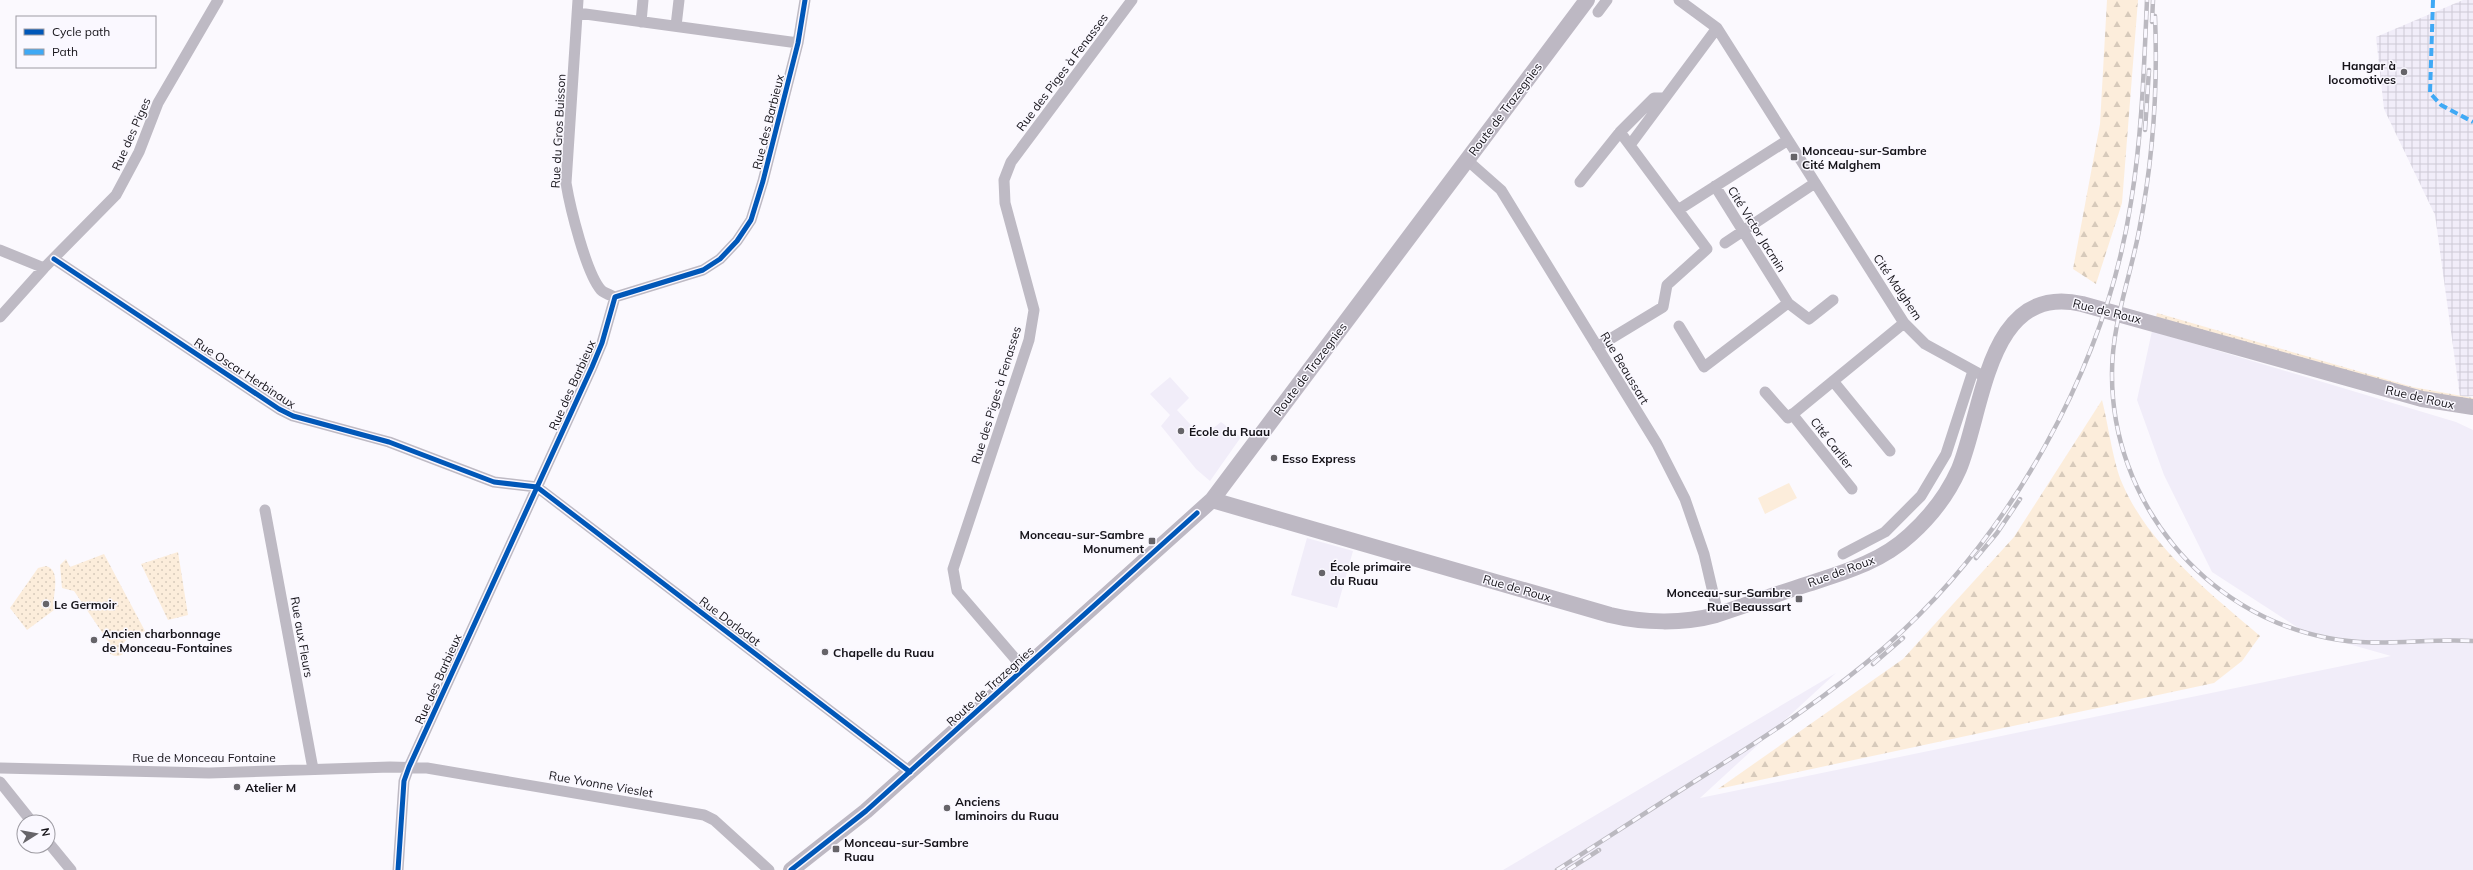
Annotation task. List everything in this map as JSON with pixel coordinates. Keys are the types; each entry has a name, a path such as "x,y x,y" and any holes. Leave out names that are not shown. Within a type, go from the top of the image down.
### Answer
{"main road":[{"name":"Route de Trazegnies","path":"791,870 854,821 910,772 1212,500 1587,0"},
{"name":"Rue de Roux","path":"1212,500 1614,616 1641,620 1686,620 1718,614 1861,566 1885,554 1906,538 1938,505 1954,480 1965,452 1987,378 2000,342 2015,321 2039,306 2054,301 2068,301 2144,320 2429,401 2473,407"}],"street":[{"name":"Rue des Piges","path":"0,317 44,268 116,195 126,179 158,103 218,0"},
{"name":"Rue du Gros Buisson","path":"578,0 566,183 570,210 594,279 602,291 615,297"},
{"path":"641,22 643,0"},
{"path":"676,26 679,0"},
{"name":"Rue des Barbieux","path":"398,870 404,781 409,767 600,349 615,297 703,270 720,259 737,241 751,220 756,206 798,43 805,0"},
{"name":"Rue des Piges à Fenasses","path":"1024,668 957,591 953,569 1029,340 1034,310 1005,203 1004,180 1011,162 1132,0"},
{"path":"1598,12 1607,0"},
{"name":"Cité Malghem","path":"1679,0 1717,28 1904,323 1925,344 1987,378"},
{"path":"578,13 798,43"},
{"path":"1630,145 1717,28"},
{"path":"1580,182 1620,132 1654,98 1665,98"},
{"path":"1597,347 1663,307 1667,285 1707,249 1620,132"},
{"path":"1715,186 1788,140"},
{"name":"Rue Beaussart","path":"1467,160 1501,190 1657,444 1685,499 1704,554 1718,614"},
{"path":"1724,243 1815,183"},
{"name":"Cité Victor Jacmin","path":"1678,210 1715,186 1788,303 1808,319 1833,300"},
{"path":"0,250 44,268"},
{"name":"Rue Oscar Herbinaux","path":"54,259 279,409 293,416 389,442 494,482 537,487"},
{"path":"1679,326 1704,367 1788,303"},
{"name":"Cité Carlier","path":"1765,392 1788,418 1904,323"},
{"name":"Rue de Roux","path":"1843,554 1885,532 1921,496 1946,454 1973,371"},
{"path":"1833,381 1890,451"},
{"name":"Cité Carlier","path":"1792,414 1852,489"},
{"name":"Rue Dorlodot","path":"537,487 910,772"},
{"name":"Rue aux Fleurs","path":"265,510 313,769"},
{"name":"Rue de Monceau Fontaine","path":"0,768 208,773 409,767"},
{"name":"Rue Yvonne Vieslet","path":"409,767 467,774 704,815 714,820 769,870"},
{"path":"0,782 26,814"},
{"path":"56,852 71,870"}],"shaded area":[{"path":"2463,0 2473,0 2473,396 2460,397 2435,215 2384,109 2376,37"},
{"path":"2152,331 2456,422 2473,430 2473,870 1503,870 1836,673 1700,798 2391,656 2303,631 2212,572 2164,475 2137,400"},
{"name":"École du Ruau","path":"1170,377 1189,398 1177,410 1202,437 1221,422 1241,437 1210,481 1196,469 1161,426 1170,415 1150,394"},
{"name":"École primaire du Ruau","path":"1307,538 1353,551 1337,608 1291,595"}],"green space":[{"path":"2107,0 2138,0 2122,203 2096,284 2073,269 2100,124"},
{"path":"2157,313 2413,387 2473,398 2473,401 2448,399 2156,317"},
{"path":"2102,400 2113,454 2122,483 2134,506 2148,527 2182,567 2260,636 2242,661 2214,683 1718,789 1903,659 2014,537"},
{"path":"1789,483 1797,498 1765,514 1758,498"},
{"path":"178,552 188,615 168,620 141,564"},
{"path":"104,554 145,631 127,639 118,649 123,654 118,656 111,654 104,648 110,644 74,591 62,588 60,565 66,559 70,567"},
{"path":"46,566 54,573 54,610 27,630 10,608 38,568"}],"railway":[{"path":"1557,870 1777,728 1822,697 1865,664 1886,646 1931,602 1974,553 2012,500 2046,444 2075,386 2100,325 2118,264 2131,202 2138,152 2147,0"},
{"path":"2152,22 2153,0"},
{"path":"2155,16 2155,97 2148,178 2139,231 2118,319 2112,373 2116,420 2128,465 2147,506 2173,544 2204,577 2241,604 2283,625 2328,638 2346,641 2382,643 2455,640 2473,641"},
{"path":"2145,130 2149,70"},
{"path":"1976,558 1997,533 2020,499"},
{"path":"1873,664 1903,638"},
{"path":"1568,870 1599,850"}],"marked path":[{"path":"2433,0 2430,93 2441,105 2473,122"}],"cycle path":[{"path":"398,870 404,781 409,767 592,367 602,343 615,297 703,270 720,259 737,241 751,220 763,181 798,43 805,0"},
{"path":"54,259 279,409 293,416 389,442 494,482 537,487 910,772"},
{"path":"791,870 866,811 1197,513"}],"place":[{"name":"Hangar à locomotives","path":"2404,72"},
{"name":"Monceau-sur-Sambre Cité Malghem","path":"1794,157"},
{"name":"École du Ruau","path":"1181,431"},
{"name":"Esso Express","path":"1274,458"},
{"name":"Monceau-sur-Sambre Monument","path":"1152,541"},
{"name":"École primaire du Ruau","path":"1322,573"},
{"name":"Monceau-sur-Sambre Rue Beaussart","path":"1799,599"},
{"name":"Le Germoir","path":"46,604"},
{"name":"Ancien charbonnage de Monceau-Fontaines","path":"94,640"},
{"name":"Chapelle du Ruau","path":"825,652"},
{"name":"Atelier M","path":"237,787"},
{"name":"Anciens laminoirs du Ruau","path":"947,808"},
{"name":"Monceau-sur-Sambre Ruau","path":"836,849"}]}
